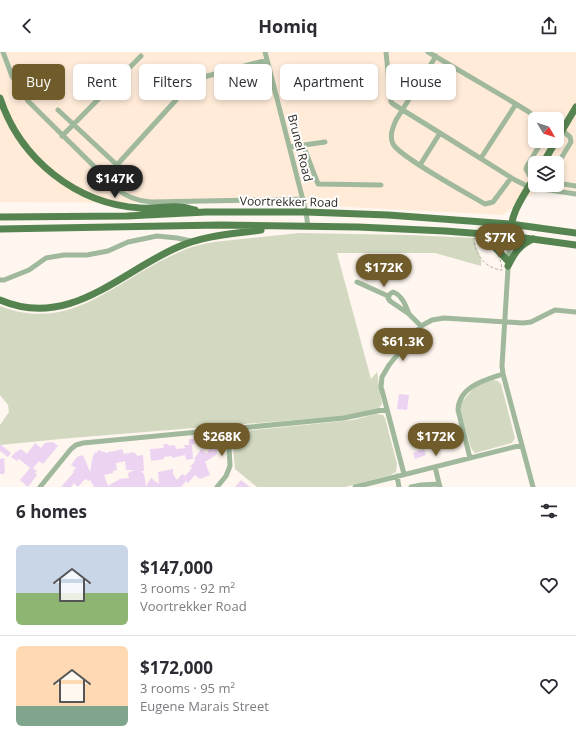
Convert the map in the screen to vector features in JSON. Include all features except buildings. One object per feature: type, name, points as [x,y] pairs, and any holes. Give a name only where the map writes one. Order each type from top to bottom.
[{"type":"main road","points":[[0,98],[4,110],[16,133],[33,156],[56,177],[82,193],[121,205],[140,208],[180,207],[206,212]]},
{"type":"main road","points":[[564,127],[576,107]]},
{"type":"main road","points":[[510,236],[510,224],[515,210],[528,188]]},
{"type":"main road","name":"Voortrekker Road","points":[[0,217],[127,216],[206,212],[306,212],[388,215],[510,224],[576,232]]},
{"type":"main road","name":"Voortrekker Road","points":[[0,229],[212,225],[358,227],[510,236],[576,245]]},
{"type":"main road","points":[[2,301],[22,307],[42,309],[72,304],[103,290],[146,263],[191,242],[212,236],[279,227]]},
{"type":"main road","points":[[476,234],[490,241],[506,266],[518,248],[526,242],[535,239]]},
{"type":"street","points":[[3,52],[12,76],[28,101],[105,178],[120,192],[127,196],[146,202],[303,199]]},
{"type":"street","name":"Brunel Road","points":[[265,52],[303,199],[308,226]]},
{"type":"street","points":[[386,52],[391,102],[511,178],[528,180]]},
{"type":"street","points":[[428,52],[529,112]]},
{"type":"street","points":[[62,136],[141,56]]},
{"type":"street","points":[[436,56],[402,110],[393,128],[392,142],[402,153],[485,204],[493,202],[511,178]]},
{"type":"street","points":[[206,76],[267,60]]},
{"type":"street","points":[[105,178],[176,100]]},
{"type":"street","points":[[481,158],[516,104]]},
{"type":"street","points":[[58,110],[117,165]]},
{"type":"street","points":[[562,156],[571,142],[570,138],[564,132]]},
{"type":"street","points":[[420,165],[440,133]]},
{"type":"street","points":[[290,147],[325,142]]},
{"type":"street","points":[[302,145],[318,184],[381,185]]},
{"type":"street","points":[[528,163],[526,170],[528,174]]},
{"type":"street","points":[[564,184],[576,186]]},
{"type":"street","points":[[564,190],[576,194]]},
{"type":"street","points":[[0,280],[4,280],[29,270],[46,258],[64,255],[87,255],[108,252],[128,242],[157,236],[177,238],[191,242]]},
{"type":"street","points":[[510,236],[506,266],[507,275],[502,358],[503,374],[533,487]]},
{"type":"street","points":[[357,282],[388,296],[388,299],[392,303],[409,314],[421,326]]},
{"type":"street","points":[[388,296],[393,292],[397,294],[402,299],[409,314]]},
{"type":"street","points":[[404,474],[381,388],[382,377],[389,365],[421,326],[432,320],[444,318],[528,323],[555,310],[576,312]]},
{"type":"street","points":[[470,458],[458,410],[458,404],[466,391],[473,384],[503,374]]},
{"type":"street","points":[[40,487],[67,454],[79,444],[344,418],[387,409]]},
{"type":"street","points":[[218,487],[226,476],[230,466],[228,429]]},
{"type":"street","points":[[356,487],[522,445]]},
{"type":"street","points":[[411,487],[420,485],[440,485],[435,466]]},
{"type":"street","points":[[397,476],[399,487]]},
{"type":"path","points":[[474,238],[484,241],[495,249],[506,266],[493,268],[482,260],[476,248],[474,238]]},
{"type":"shaded area","points":[[0,52],[576,52],[576,191],[564,190],[564,156],[528,156],[528,192],[536,192],[502,215],[294,204],[0,202]]},
{"type":"green space","points":[[299,233],[474,238],[481,259],[481,266],[435,253],[337,253],[371,379],[377,372],[382,404],[378,409],[344,416],[0,445],[0,425],[9,412],[8,405],[0,395],[0,306],[26,313],[51,313],[73,308],[95,299],[159,262],[202,244]]},
{"type":"green space","points":[[492,380],[498,381],[501,384],[515,438],[512,443],[475,453],[471,448],[460,410],[461,403],[476,385]]},
{"type":"green space","points":[[376,414],[383,415],[385,418],[397,464],[396,472],[391,475],[345,487],[257,487],[235,469],[232,437],[235,432],[353,420]]}]
